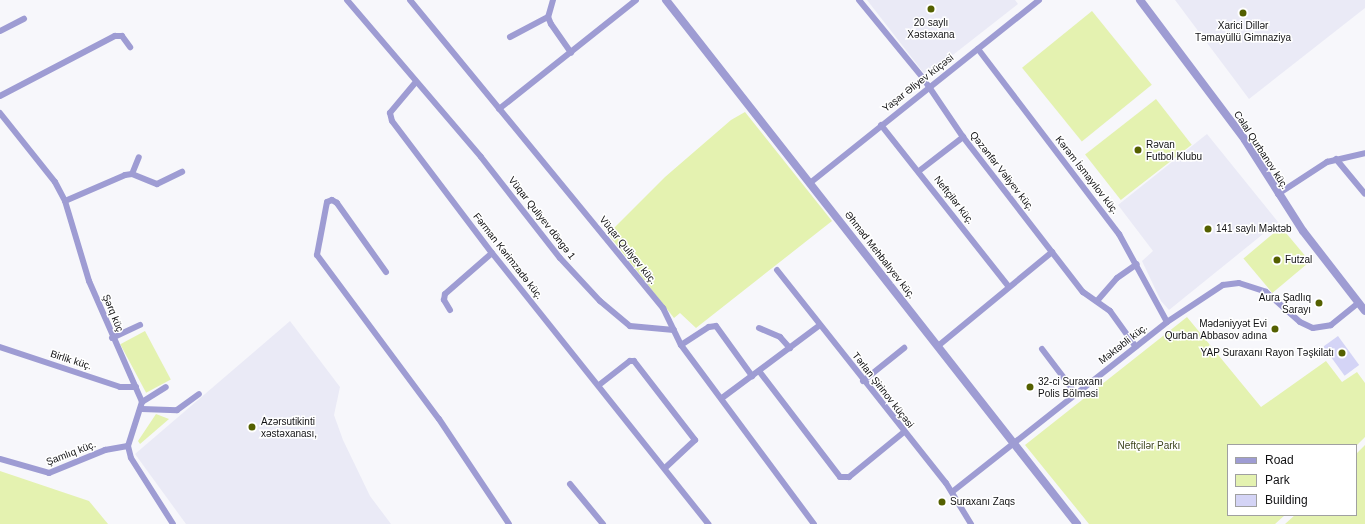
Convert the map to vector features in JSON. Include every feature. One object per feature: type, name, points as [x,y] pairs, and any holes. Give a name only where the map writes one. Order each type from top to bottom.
[{"type":"street","points":[[347,0],[415,83]]},
{"type":"street","name":"Vüqar Quliyev küç.","points":[[410,0],[663,308],[681,346],[722,398],[814,524]]},
{"type":"street","points":[[510,37],[548,17],[553,0]]},
{"type":"street","points":[[499,109],[636,0]]},
{"type":"street","name":"Əhməd Mehbalıyev küç.","points":[[666,0],[1077,524]]},
{"type":"street","name":"Qəzənfər Vəliyev küç.","points":[[859,0],[929,88],[963,137],[1083,292],[1110,311],[1136,347]]},
{"type":"street","name":"Yaşar Əliyev küçəsi","points":[[810,183],[1039,0]]},
{"type":"street","name":"Cəlal Qurbanov küç.","points":[[1140,0],[1246,140],[1278,194],[1365,311]]},
{"type":"street","points":[[548,17],[571,53]]},
{"type":"street","points":[[0,31],[24,19]]},
{"type":"street","points":[[0,96],[115,36],[122,36],[130,47]]},
{"type":"street","name":"Kərəm İsmayılov küç.","points":[[978,48],[1119,234],[1137,264],[1167,322]]},
{"type":"street","name":"Fərman Kərimzadə küç.","points":[[415,83],[390,113],[390,118],[492,253],[599,385],[708,524]]},
{"type":"street","name":"Vüqar Quliyev döngə 1","points":[[415,83],[481,157],[560,258],[600,301],[630,326],[674,330]]},
{"type":"street","name":"Şərq küç","points":[[0,113],[55,182],[65,200],[89,281],[112,338],[142,402],[142,409],[128,446]]},
{"type":"street","name":"Neftçilər küç.","points":[[881,125],[919,171],[1009,287]]},
{"type":"street","points":[[919,171],[963,137]]},
{"type":"street","points":[[1278,194],[1336,159],[1365,153]]},
{"type":"street","points":[[132,174],[139,157]]},
{"type":"street","points":[[1336,159],[1365,194]]},
{"type":"street","points":[[65,200],[132,174],[157,184],[182,172]]},
{"type":"street","points":[[386,272],[337,203],[332,200],[327,202],[316,255],[439,420],[509,524]]},
{"type":"street","points":[[938,346],[1052,252]]},
{"type":"street","points":[[450,310],[444,300],[446,294],[492,253]]},
{"type":"street","points":[[1097,301],[1117,278],[1137,264]]},
{"type":"street","name":"Tərlan Şirinov küçəsi","points":[[776,270],[952,492],[971,524]]},
{"type":"street","name":"Məktəbli küç.","points":[[952,492],[1167,322],[1207,294],[1231,283],[1266,292],[1300,322],[1313,328],[1331,325],[1358,303]]},
{"type":"street","points":[[112,338],[140,325]]},
{"type":"street","points":[[722,398],[820,325]]},
{"type":"street","points":[[681,346],[709,327],[716,326],[752,376]]},
{"type":"street","points":[[759,328],[780,337],[790,348]]},
{"type":"street","name":"Birlik küç.","points":[[0,347],[120,387],[136,387]]},
{"type":"street","points":[[863,381],[904,348]]},
{"type":"street","points":[[1042,349],[1076,394]]},
{"type":"street","points":[[599,385],[630,361],[634,362],[695,440],[665,468]]},
{"type":"street","points":[[759,371],[840,477],[849,477],[904,432]]},
{"type":"street","points":[[142,402],[166,387]]},
{"type":"street","points":[[142,409],[177,410],[199,394]]},
{"type":"street","points":[[128,446],[133,464],[173,524]]},
{"type":"street","name":"Şamlıq küç.","points":[[0,459],[49,473],[105,450],[128,446]]},
{"type":"street","points":[[570,484],[603,524]]},
{"type":"shaded area","points":[[867,0],[1015,0],[1018,4],[926,76]]},
{"type":"shaded area","points":[[1175,0],[1365,0],[1365,8],[1249,99]]},
{"type":"shaded area","points":[[1207,134],[1278,222],[1169,310],[1161,301],[1142,261],[1153,251],[1118,205]]},
{"type":"shaded area","name":"Azərsutikinti xəstəxanası,","points":[[290,321],[340,387],[334,415],[343,440],[370,496],[391,524],[186,524],[135,454]]},
{"type":"green space","points":[[1092,11],[1152,85],[1082,141],[1022,68]]},
{"type":"green space","name":"Rəvan Futbol Klubu","points":[[1156,99],[1192,145],[1121,200],[1085,154]]},
{"type":"green space","points":[[745,112],[832,221],[696,328],[680,313],[674,318],[608,234],[665,177],[731,120]]},
{"type":"green space","name":"Futzal","points":[[1281,227],[1310,261],[1272,293],[1243,258]]},
{"type":"green space","name":"Neftçilər Parkı","points":[[1187,317],[1261,407],[1326,361],[1342,382],[1357,372],[1365,383],[1365,437],[1357,445],[1227,444],[1227,516],[1284,516],[1275,524],[1089,524],[1025,445]]},
{"type":"green space","points":[[145,331],[171,380],[146,393],[120,344]]},
{"type":"green space","points":[[156,414],[169,419],[140,444],[138,441]]},
{"type":"green space","points":[[1365,445],[1365,524],[1285,524],[1294,516],[1357,516],[1357,453]]},
{"type":"green space","points":[[0,471],[89,501],[108,524],[0,524]]},
{"type":"building","points":[[1338,336],[1359,365],[1345,376],[1323,347]]},
{"type":"place","name":"20 saylı Xəstəxana","points":[[931,9]]},
{"type":"place","name":"Xarici Dillər Təmayüllü Gimnaziya","points":[[1243,13]]},
{"type":"place","name":"Rəvan Futbol Klubu","points":[[1138,150]]},
{"type":"place","name":"141 saylı Məktəb","points":[[1208,229]]},
{"type":"place","name":"Futzal","points":[[1277,260]]},
{"type":"place","name":"Aura Şadlıq Sarayı","points":[[1319,303]]},
{"type":"place","name":"Mədəniyyət Evi Qurban Abbasov adına","points":[[1275,329]]},
{"type":"place","name":"YAP Suraxanı Rayon Təşkilatı","points":[[1342,353]]},
{"type":"place","name":"32-ci Suraxanı Polis Bölməsi","points":[[1030,387]]},
{"type":"place","name":"Azərsutikinti xəstəxanası,","points":[[252,427]]},
{"type":"place","name":"Suraxanı Zaqs","points":[[942,502]]}]
